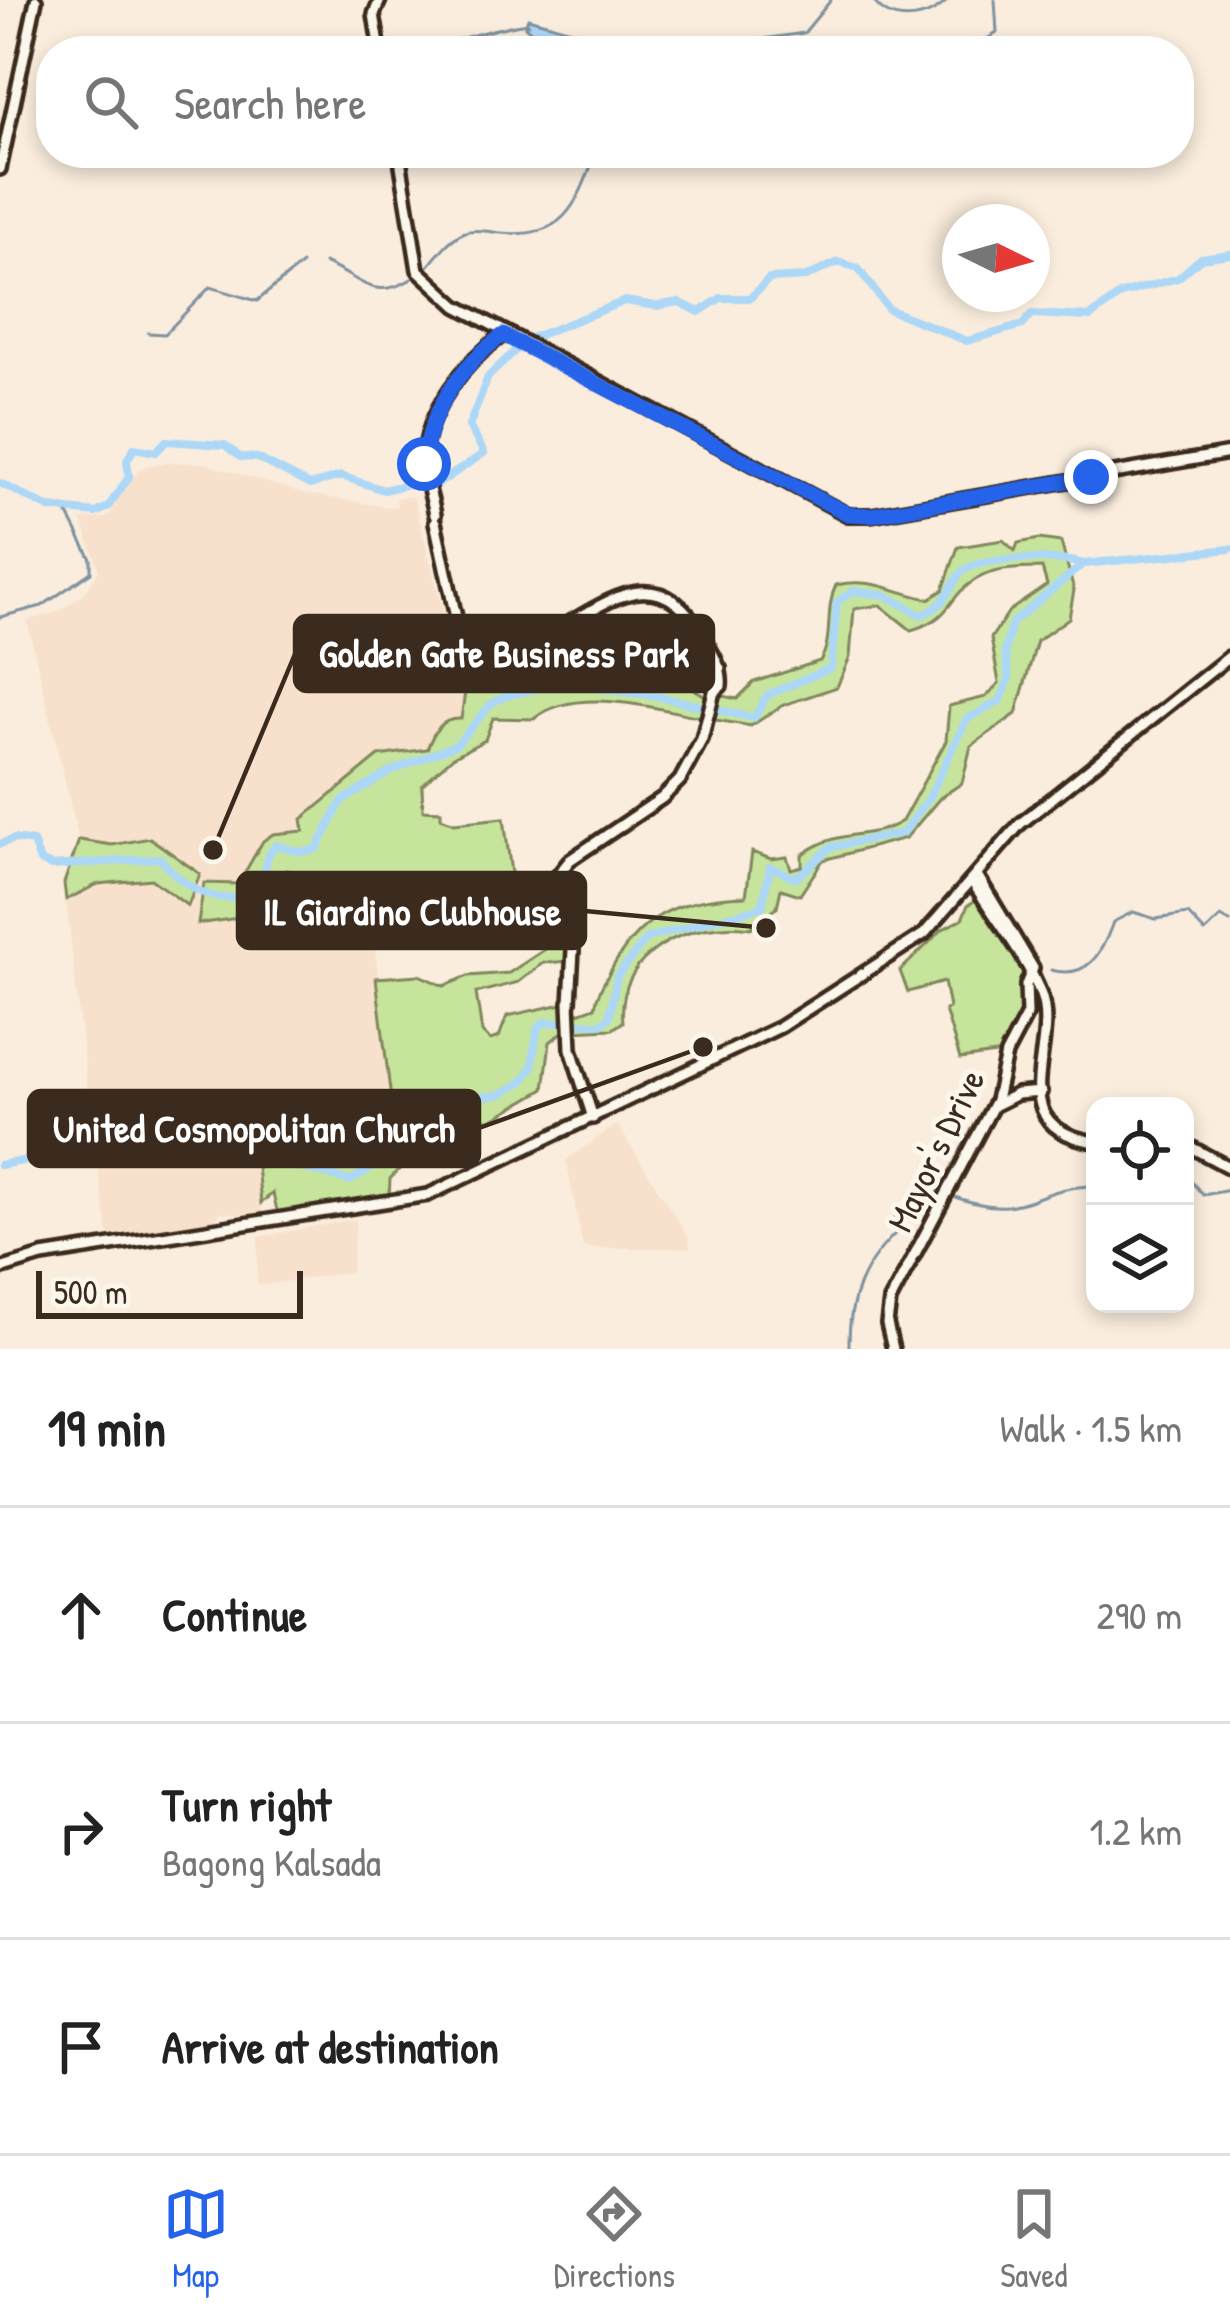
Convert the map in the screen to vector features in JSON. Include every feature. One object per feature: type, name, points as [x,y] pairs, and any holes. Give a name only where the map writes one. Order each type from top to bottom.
[{"type":"street","points":[[0,169],[36,0]]},
{"type":"street","points":[[378,36],[374,14],[380,0]]},
{"type":"street","points":[[402,168],[420,274],[503,335],[856,517],[1230,453]]},
{"type":"street","points":[[503,335],[466,365],[428,434],[424,467],[459,631],[500,650],[521,647],[634,593],[670,599],[698,627],[720,668],[695,756],[670,790],[570,860],[554,880],[555,903],[573,950],[568,1031],[595,1117]]},
{"type":"street","points":[[0,1270],[42,1256],[416,1198],[612,1109],[814,1006],[922,936],[1058,791],[1230,656]]},
{"type":"street","points":[[975,878],[1031,971],[1045,1015],[1039,1092],[1058,1127],[1086,1137]]},
{"type":"street","name":"Mayor's Drive","points":[[893,1349],[886,1324],[890,1301],[991,1109],[1006,1054],[1027,1014],[1031,971]]},
{"type":"street","points":[[991,1109],[1009,1097],[1039,1092]]},
{"type":"street","points":[[1194,1147],[1230,1165]]},
{"type":"shaded area","points":[[203,463],[306,494],[389,507],[397,506],[396,498],[413,496],[465,692],[461,719],[427,749],[411,751],[323,798],[303,819],[304,831],[263,841],[238,884],[205,883],[197,904],[286,870],[325,880],[341,923],[372,920],[394,1123],[367,1156],[340,1157],[284,1138],[222,1136],[256,1158],[263,1217],[221,1212],[210,1226],[109,1239],[97,1162],[156,1147],[195,1144],[214,1149],[177,1109],[92,1133],[66,900],[98,884],[152,879],[188,906],[199,874],[176,854],[126,841],[112,845],[79,840],[27,621],[59,611],[84,594],[99,570],[81,519],[107,518],[144,466]]},
{"type":"shaded area","points":[[617,1124],[689,1238],[690,1248],[583,1248],[566,1160]]},
{"type":"shaded area","points":[[356,1219],[351,1272],[257,1286],[258,1237]]},
{"type":"green space","points":[[1003,540],[1015,551],[1018,543],[1061,542],[1074,590],[1069,618],[1037,641],[1016,714],[971,746],[962,783],[940,798],[906,838],[823,860],[800,895],[781,889],[777,907],[751,928],[704,929],[662,945],[631,977],[623,1022],[613,1029],[572,1031],[573,1015],[595,1007],[627,945],[654,919],[686,904],[746,896],[752,852],[771,859],[787,857],[791,869],[802,866],[802,855],[816,846],[902,821],[946,741],[949,706],[986,697],[999,683],[991,638],[1009,611],[1047,585],[1042,568],[985,575],[960,592],[936,619],[911,630],[880,605],[854,609],[850,657],[837,687],[783,705],[751,726],[710,719],[719,695],[737,699],[754,682],[820,661],[836,585],[873,584],[929,599],[943,590],[958,547]]},
{"type":"green space","points":[[596,663],[697,691],[709,699],[705,718],[592,701],[551,709],[534,719],[493,718],[485,740],[453,757],[422,785],[423,810],[441,811],[441,818],[454,823],[504,818],[512,881],[388,901],[388,918],[341,923],[326,882],[286,870],[278,877],[270,913],[198,924],[204,883],[238,884],[263,841],[273,834],[304,831],[302,819],[379,756],[427,749],[439,727],[461,719],[465,692]]},
{"type":"green space","points":[[150,838],[200,874],[188,906],[151,879],[98,884],[66,900],[64,883],[79,840],[112,845]]},
{"type":"green space","points":[[979,898],[1023,972],[1025,1012],[1002,1053],[960,1059],[945,1010],[949,1008],[944,982],[908,992],[900,971],[943,929],[962,919],[968,905]]},
{"type":"green space","points":[[547,948],[569,948],[571,961],[543,963],[519,982],[476,993],[482,1032],[490,1040],[499,1037],[507,1016],[562,1004],[564,1031],[550,1042],[544,1089],[491,1120],[461,1116],[444,1136],[431,1136],[390,1179],[389,1199],[278,1215],[273,1193],[261,1203],[256,1158],[222,1136],[219,1116],[257,1124],[329,1153],[367,1156],[394,1123],[376,978],[419,975],[444,986],[468,976],[509,973]]},
{"type":"water","points":[[528,18],[593,36],[527,36],[535,35],[525,26]]},
{"type":"waterway","points":[[783,36],[804,33],[831,0]]},
{"type":"waterway","points":[[873,0],[890,14],[910,18],[948,0]]},
{"type":"waterway","points":[[992,36],[997,33],[995,0]]},
{"type":"waterway","points":[[471,36],[528,24]]},
{"type":"waterway","points":[[426,269],[448,243],[465,232],[523,233],[554,224],[574,203],[590,168]]},
{"type":"waterway","points":[[0,483],[49,508],[96,513],[108,507],[129,477],[127,460],[134,448],[156,452],[166,441],[225,445],[240,457],[257,458],[310,485],[341,476],[384,490],[416,482],[428,491],[484,453],[469,426],[488,377],[526,340],[625,301],[656,306],[679,302],[699,312],[721,298],[750,298],[769,279],[806,277],[838,262],[858,268],[888,309],[967,341],[1023,325],[1032,314],[1090,317],[1121,294],[1178,278],[1201,258],[1230,254]]},
{"type":"waterway","points":[[324,263],[380,288],[403,284],[418,275]]},
{"type":"waterway","points":[[148,333],[165,334],[210,287],[257,301],[302,264]]},
{"type":"waterway","points":[[0,617],[42,606],[91,572],[91,559],[64,507]]},
{"type":"waterway","points":[[0,844],[14,839],[33,842],[40,861],[51,866],[160,858],[180,879],[203,893],[244,897],[260,893],[268,855],[276,845],[301,852],[317,849],[342,801],[392,771],[457,744],[492,703],[506,696],[561,683],[661,697],[754,718],[767,695],[831,668],[837,602],[853,591],[885,595],[921,615],[940,603],[960,574],[982,563],[1039,559],[1084,564],[1230,549]]},
{"type":"waterway","points":[[0,1165],[43,1157],[52,1148],[135,1137],[177,1121],[230,1131],[290,1165],[350,1181],[382,1161],[403,1133],[434,1122],[472,1097],[499,1095],[522,1082],[532,1067],[537,1030],[544,1022],[601,1024],[609,1018],[617,976],[647,938],[762,907],[770,867],[796,878],[831,847],[903,833],[929,798],[966,720],[1001,700],[1009,679],[1005,650],[1012,623],[1082,565]]},
{"type":"waterway","points":[[1051,970],[1084,967],[1104,944],[1113,922],[1133,912],[1156,919],[1188,914],[1205,932],[1221,917],[1230,922]]},
{"type":"waterway","points":[[1194,1184],[1203,1195],[1230,1190]]},
{"type":"waterway","points":[[952,1196],[978,1204],[1014,1205],[1086,1187]]},
{"type":"waterway","points":[[922,1207],[939,1191]]},
{"type":"waterway","points":[[894,1228],[896,1213],[907,1203],[919,1207]]},
{"type":"waterway","points":[[849,1349],[851,1314],[860,1283],[876,1255],[900,1229]]},
{"type":"place","name":"Golden Gate Business Park","points":[[213,850]]},
{"type":"place","name":"IL Giardino Clubhouse","points":[[766,928]]},
{"type":"place","name":"United Cosmopolitan Church","points":[[703,1047]]},
{"type":"route","points":[[424,464],[428,434],[458,378],[472,359],[503,335],[856,517],[1091,477]]}]
